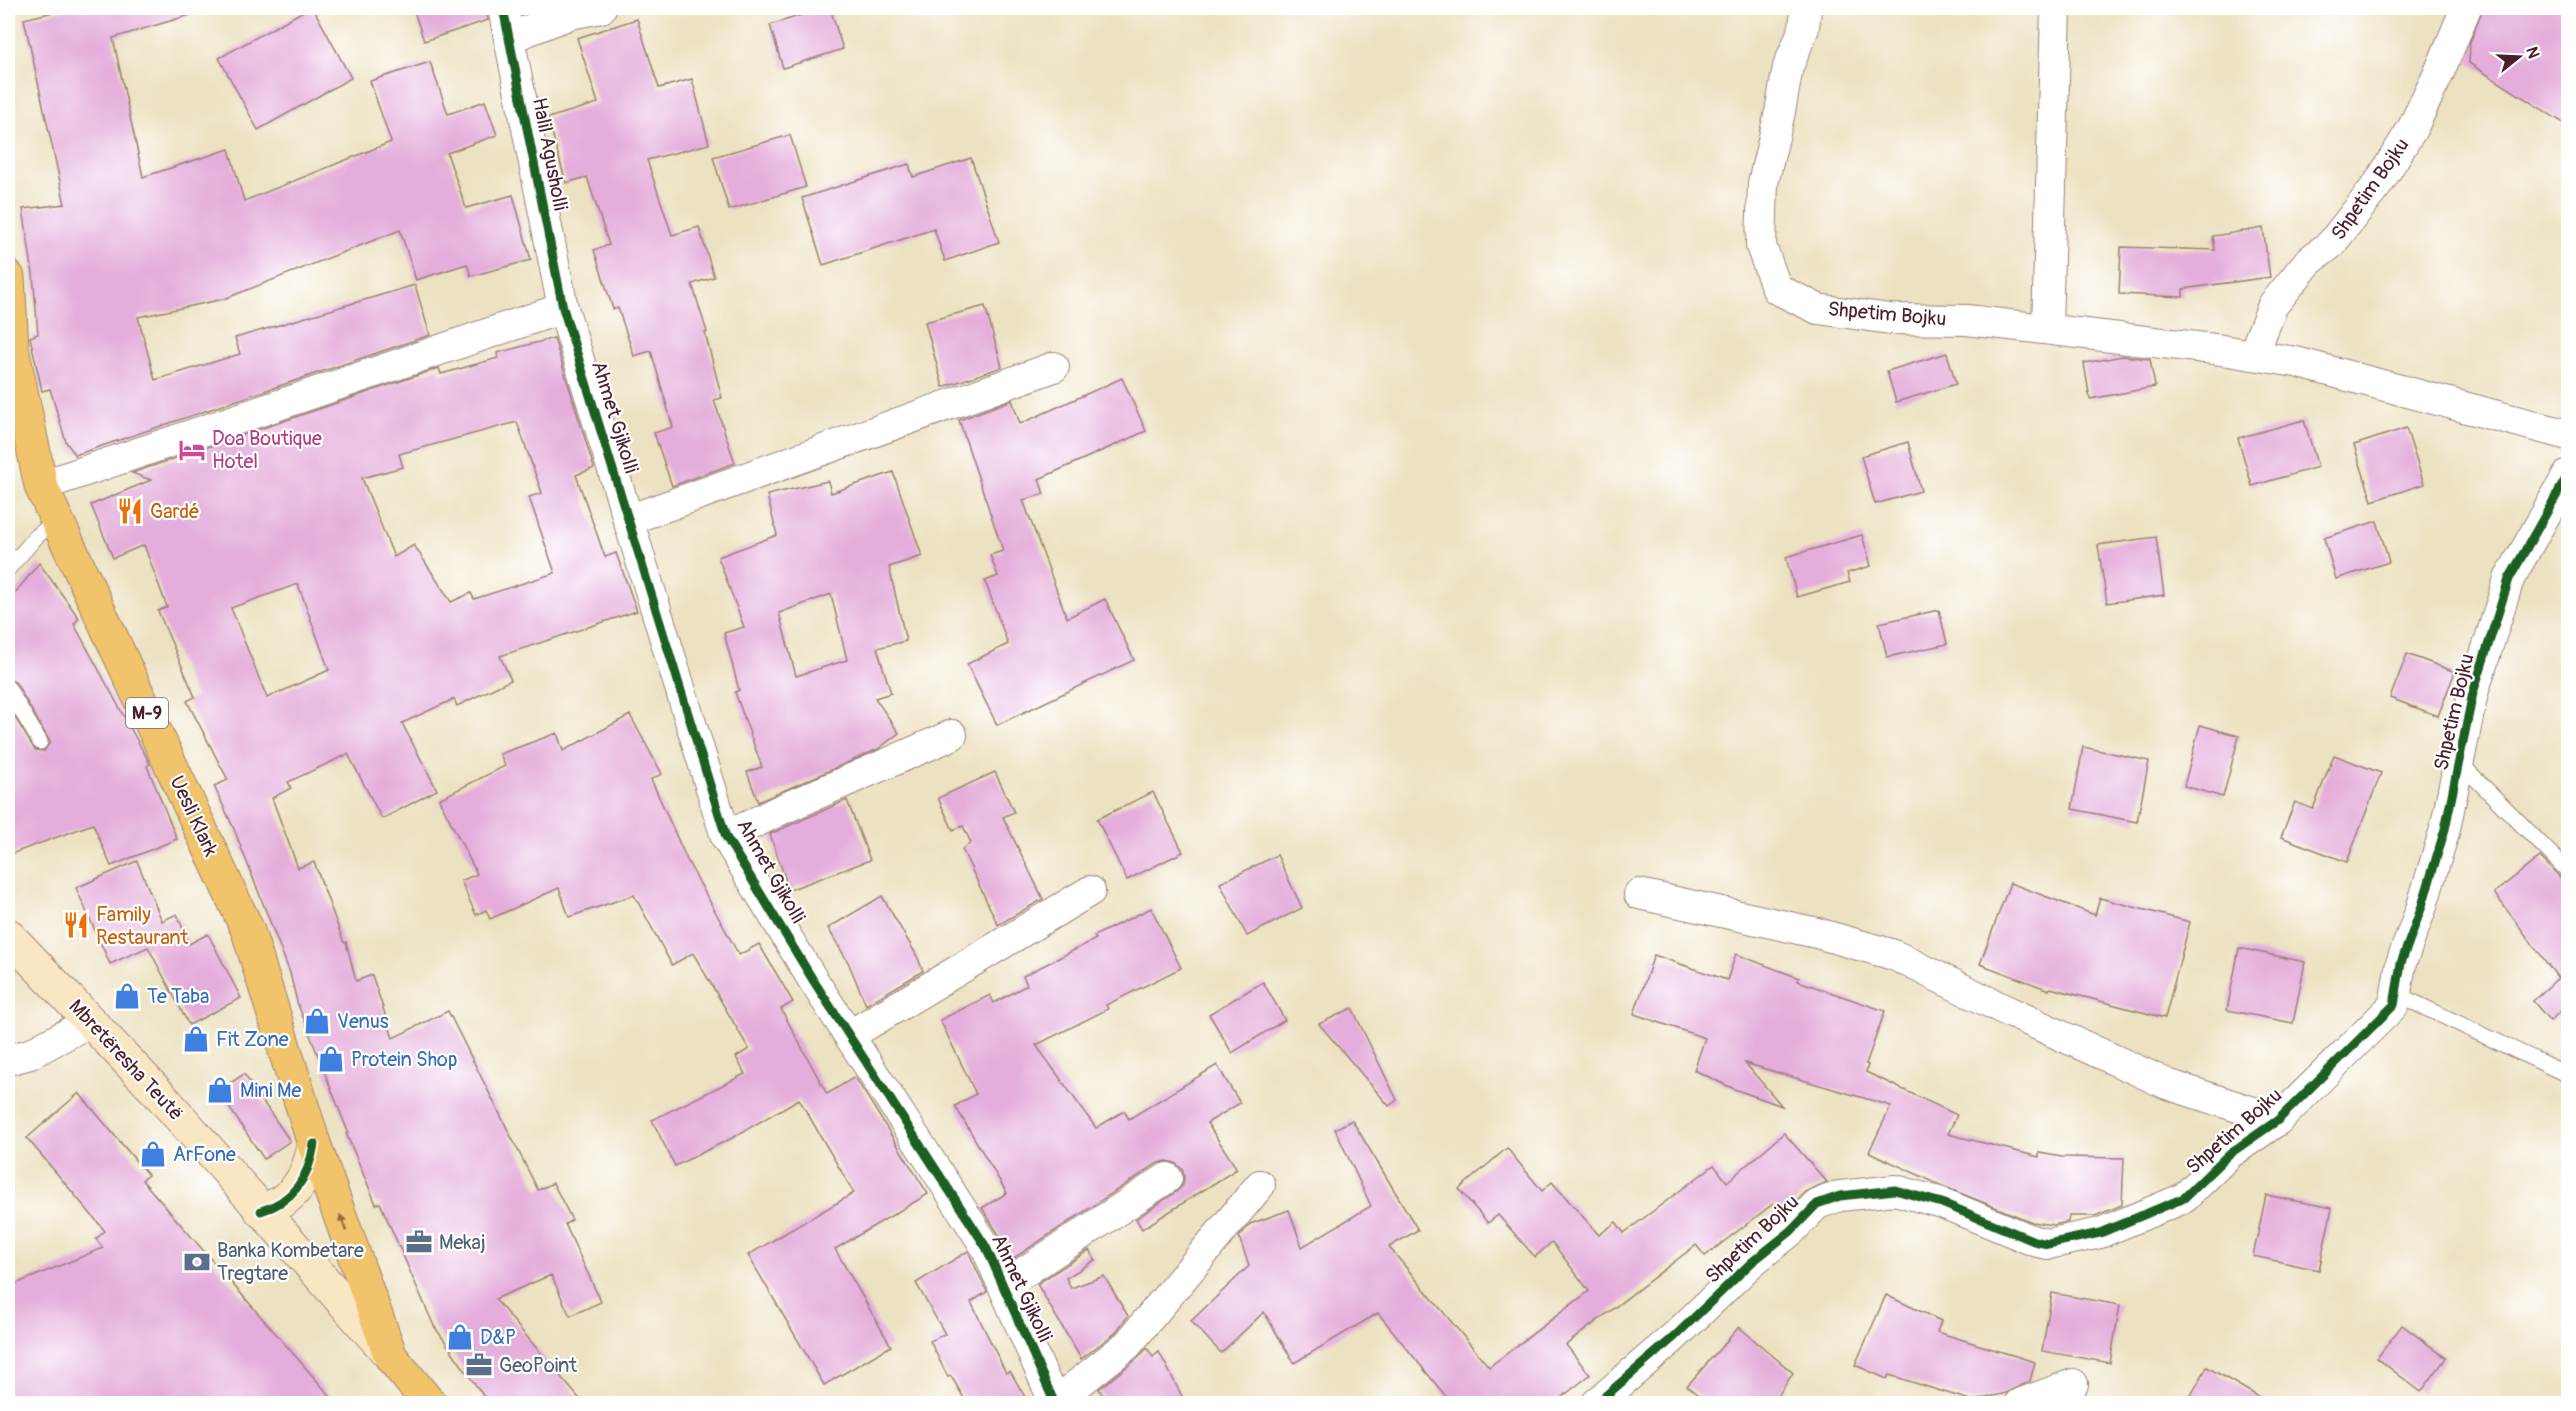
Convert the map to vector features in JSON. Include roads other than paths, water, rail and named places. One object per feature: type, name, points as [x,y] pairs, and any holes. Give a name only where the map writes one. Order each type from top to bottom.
[{"type":"main road","name":"Uesli Klark","points":[[8,276],[10,347],[41,486],[248,931],[314,1144],[391,1357]]},
{"type":"main road","name":"Mbretëresha Teutë","points":[[8,935],[161,1096],[430,1404]]},
{"type":"main road","points":[[261,1211],[284,1202],[298,1186],[310,1168],[314,1144]]},
{"type":"street","name":"Halil Agusholli","points":[[503,8],[563,308]]},
{"type":"street","points":[[509,38],[570,14],[601,8]]},
{"type":"street","name":"Shpetim Bojku","points":[[1806,8],[1804,28],[1788,67],[1763,183],[1761,246],[1777,289],[1818,309],[1890,319],[1967,320],[2296,362],[2568,435]]},
{"type":"street","points":[[2047,329],[2056,8]]},
{"type":"street","name":"Shpetim Bojku","points":[[2253,355],[2272,305],[2308,262],[2331,244],[2351,219],[2378,184],[2412,129],[2466,8]]},
{"type":"street","points":[[41,486],[563,308]]},
{"type":"street","name":"Ahmet Gjikolli","points":[[563,308],[726,837],[986,1247],[1055,1403],[1127,1345],[1260,1185]]},
{"type":"street","points":[[628,520],[1054,368]]},
{"type":"street","name":"Shpetim Bojku","points":[[1596,1404],[1674,1337],[1752,1262],[1791,1231],[1817,1204],[1840,1196],[1895,1191],[1942,1203],[2034,1241],[2048,1244],[2063,1242],[2100,1233],[2184,1198],[2229,1154],[2278,1120],[2394,1005],[2401,963],[2421,909],[2445,829],[2473,693],[2509,579],[2568,474]]},
{"type":"street","points":[[726,837],[778,811],[952,735]]},
{"type":"street","points":[[850,1035],[1090,891]]},
{"type":"street","name":"Shpetim Bojku","points":[[1639,894],[1817,933],[1894,955],[2167,1084],[2278,1120]]},
{"type":"street","points":[[8,1060],[30,1054],[91,1021]]},
{"type":"street","name":"Ahmet Gjikolli","points":[[1003,1286],[1167,1178]]},
{"type":"street","points":[[2019,1404],[2073,1384]]},
{"type":"lane","points":[[8,570],[37,536],[57,519]]},
{"type":"lane","points":[[8,688],[40,742]]},
{"type":"lane","points":[[2460,763],[2568,871]]},
{"type":"lane","points":[[2396,994],[2568,1075]]},
{"type":"place","name":"Doa Boutique Hotel","points":[[192,450]]},
{"type":"place","name":"Gardé","points":[[130,511]]},
{"type":"place","name":"Family Restaurant","points":[[76,925]]},
{"type":"place","name":"Te Taba","points":[[127,996]]},
{"type":"place","name":"Venus","points":[[317,1021]]},
{"type":"place","name":"Fit Zone","points":[[196,1039]]},
{"type":"place","name":"Protein Shop","points":[[331,1059]]},
{"type":"place","name":"Mini Me","points":[[220,1090]]},
{"type":"place","name":"ArFone","points":[[153,1154]]},
{"type":"place","name":"Mekaj","points":[[419,1242]]},
{"type":"place","name":"Banka Kombetare Tregtare","points":[[197,1262]]},
{"type":"place","name":"D&P","points":[[460,1337]]},
{"type":"place","name":"GeoPoint","points":[[479,1365]]}]
